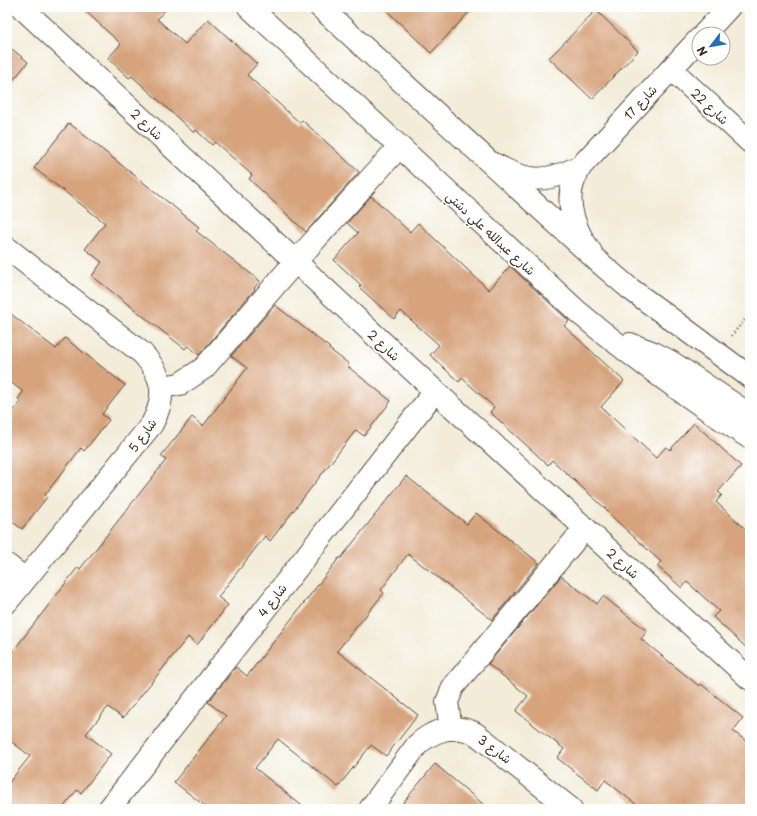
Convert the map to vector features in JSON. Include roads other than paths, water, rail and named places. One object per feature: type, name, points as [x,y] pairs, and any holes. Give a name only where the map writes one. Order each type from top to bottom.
[{"type":"street","name":"شارع 2","points":[[21,7],[295,262],[750,680]]},
{"type":"street","name":"شارع عبدالله علي دشتي","points":[[250,7],[550,287],[611,340],[714,415],[750,438]]},
{"type":"street","points":[[320,7],[601,264],[629,288],[750,377]]},
{"type":"street","points":[[711,26],[729,7]]},
{"type":"street","name":"شارع 17","points":[[601,264],[588,248],[580,234],[571,211],[572,184],[581,166],[691,48]]},
{"type":"street","name":"شارع 22","points":[[671,69],[750,142]]},
{"type":"street","points":[[161,387],[180,384],[204,368],[295,262],[399,147]]},
{"type":"street","name":"شارع 17","points":[[485,159],[514,175],[535,179],[557,177],[581,166]]},
{"type":"street","name":"شارع 5","points":[[7,248],[142,353],[159,377],[161,387],[161,405],[152,424],[7,602]]},
{"type":"street","points":[[611,340],[634,345],[671,362],[750,415]]},
{"type":"street","name":"شارع 4","points":[[109,809],[435,391]]},
{"type":"street","points":[[451,729],[447,702],[453,687],[585,528]]},
{"type":"street","points":[[7,565],[25,579]]},
{"type":"street","name":"شارع 3","points":[[370,809],[417,745],[433,733],[451,729],[472,732],[571,809]]}]
